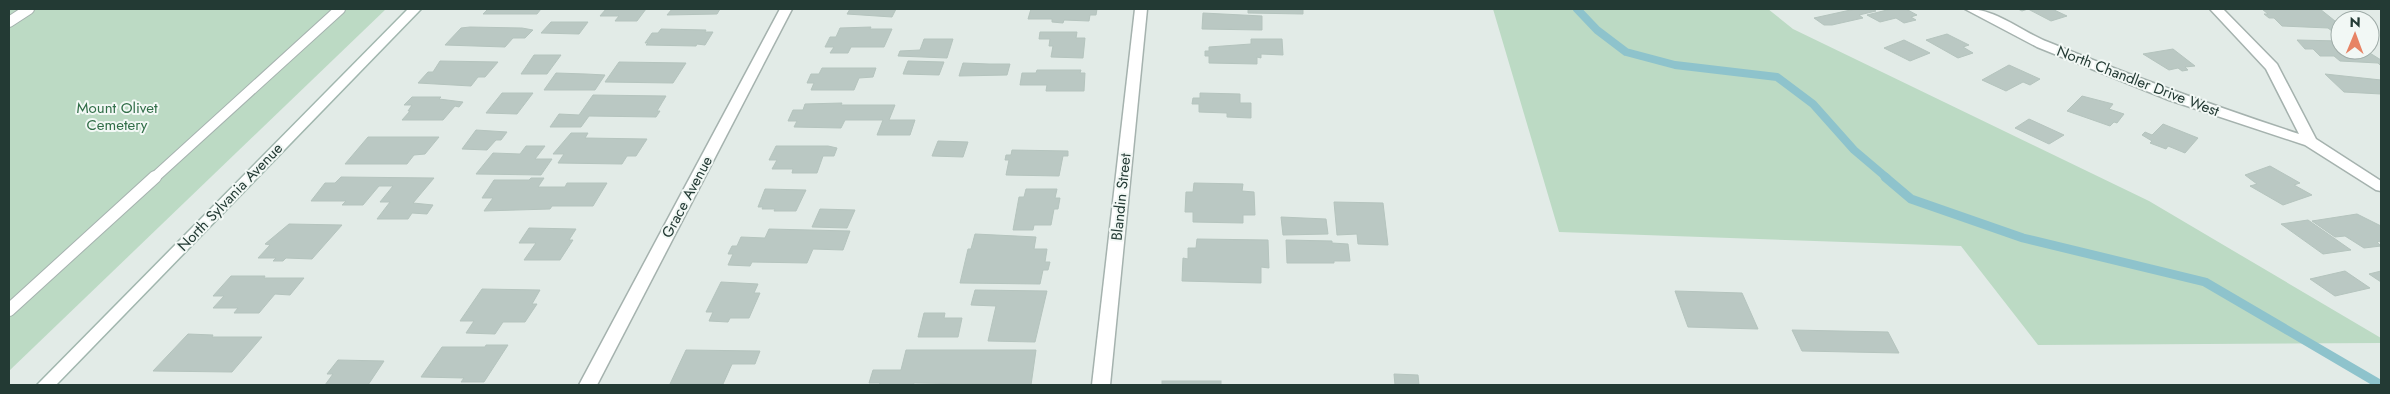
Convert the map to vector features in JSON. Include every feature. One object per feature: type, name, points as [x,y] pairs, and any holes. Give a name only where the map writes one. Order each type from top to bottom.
[{"type":"street","name":"North Sylvania Avenue","points":[[46,385],[414,9]]},
{"type":"street","name":"Grace Avenue","points":[[588,385],[786,9]]},
{"type":"street","name":"Blandin Street","points":[[1102,385],[1141,9]]},
{"type":"street","name":"North Chandler Drive West","points":[[1971,9],[2041,44],[2174,97],[2310,142],[2381,187]]},
{"type":"street","points":[[2216,9],[2272,66],[2310,142]]},
{"type":"lane","points":[[9,22],[29,9]]},
{"type":"lane","points":[[9,310],[340,9]]},
{"type":"green space","name":"Mount Olivet Cemetery","points":[[9,9],[386,9],[9,371]]},
{"type":"green space","points":[[1493,9],[1768,9],[1793,29],[2149,201],[2381,338],[2381,343],[2038,345],[1961,246],[1559,232]]},
{"type":"building","points":[[488,9],[541,9],[537,14],[483,14]]},
{"type":"building","points":[[606,9],[646,9],[637,21],[615,21],[619,16],[600,16]]},
{"type":"building","points":[[672,9],[720,9],[717,14],[667,15]]},
{"type":"building","points":[[850,9],[896,9],[892,17],[847,14]]},
{"type":"building","points":[[1031,9],[1097,9],[1096,15],[1090,15],[1089,21],[1064,20],[1063,23],[1052,22],[1052,19],[1028,19]]},
{"type":"building","points":[[1248,9],[1303,9],[1303,14],[1248,13]]},
{"type":"building","points":[[1855,9],[1872,9],[1876,11],[1859,15],[1863,18],[1832,25],[1824,25],[1814,18]]},
{"type":"building","points":[[1891,9],[1906,9],[1917,15],[1911,17],[1916,20],[1904,23],[1896,18],[1880,22],[1867,15]]},
{"type":"building","points":[[2028,9],[2052,9],[2067,16],[2051,21]]},
{"type":"building","points":[[2262,9],[2320,9],[2330,17],[2330,30],[2282,26],[2274,18],[2269,18],[2264,14],[2268,14]]},
{"type":"building","points":[[1203,13],[1262,16],[1262,30],[1202,29]]},
{"type":"building","points":[[551,22],[588,22],[579,34],[541,33]]},
{"type":"building","points":[[871,27],[870,29],[892,29],[884,47],[851,47],[848,53],[830,53],[834,47],[825,47],[830,37],[836,37],[840,28]]},
{"type":"building","points":[[461,28],[533,30],[525,38],[513,38],[505,47],[445,45]]},
{"type":"building","points":[[661,29],[706,30],[705,32],[713,32],[705,45],[646,45],[648,43],[645,43],[652,33],[658,33]]},
{"type":"building","points":[[1040,32],[1077,32],[1076,38],[1085,38],[1083,58],[1051,57],[1053,46],[1049,46],[1050,39],[1039,39]]},
{"type":"building","points":[[1947,34],[1969,45],[1963,47],[1973,53],[1958,58],[1926,40]]},
{"type":"building","points":[[924,39],[953,39],[947,58],[898,56],[900,51],[920,50]]},
{"type":"building","points":[[1251,39],[1282,39],[1283,55],[1261,54],[1261,58],[1257,57],[1257,64],[1209,63],[1209,56],[1205,56],[1205,51],[1209,51],[1209,47],[1251,44]]},
{"type":"building","points":[[1904,40],[1930,53],[1910,61],[1884,48]]},
{"type":"building","points":[[2297,40],[2330,41],[2330,56],[2320,56],[2313,49],[2305,49]]},
{"type":"building","points":[[2173,49],[2195,66],[2185,67],[2188,70],[2182,71],[2178,68],[2169,70],[2143,54]]},
{"type":"building","points":[[534,55],[561,55],[547,74],[521,74]]},
{"type":"building","points":[[2380,59],[2381,66],[2378,63],[2339,60]]},
{"type":"building","points":[[440,61],[498,62],[485,77],[478,77],[471,86],[418,83],[428,72],[433,72]]},
{"type":"building","points":[[908,61],[944,62],[939,75],[903,74]]},
{"type":"building","points":[[619,62],[686,63],[673,83],[605,82]]},
{"type":"building","points":[[963,63],[1010,64],[1007,75],[959,76]]},
{"type":"building","points":[[2009,65],[2040,79],[2030,85],[2023,82],[2006,91],[1982,80]]},
{"type":"building","points":[[822,68],[876,68],[873,77],[859,78],[854,90],[811,90],[814,83],[807,83],[811,74],[819,74]]},
{"type":"building","points":[[1037,70],[1081,70],[1080,73],[1085,73],[1084,91],[1046,91],[1047,85],[1020,85],[1022,73],[1036,73]]},
{"type":"building","points":[[556,73],[605,75],[595,90],[544,90]]},
{"type":"building","points":[[2325,74],[2381,80],[2381,94],[2344,92]]},
{"type":"building","points":[[502,93],[533,93],[517,114],[486,113]]},
{"type":"building","points":[[1200,93],[1240,94],[1240,103],[1251,103],[1251,118],[1227,117],[1227,113],[1199,112],[1199,104],[1192,104],[1193,98],[1200,98]]},
{"type":"building","points":[[593,95],[666,96],[657,111],[660,111],[656,117],[589,116],[581,127],[550,127],[559,114],[579,115]]},
{"type":"building","points":[[2082,96],[2113,104],[2109,109],[2124,114],[2117,123],[2114,122],[2110,126],[2067,111]]},
{"type":"building","points":[[412,97],[441,97],[439,99],[463,102],[459,107],[455,106],[443,120],[402,120],[410,111],[408,111],[412,105],[404,105]]},
{"type":"building","points":[[842,103],[841,105],[895,105],[889,120],[915,120],[910,135],[877,135],[883,120],[845,120],[841,128],[794,127],[797,121],[788,121],[793,110],[803,110],[805,104]]},
{"type":"building","points":[[2029,119],[2064,135],[2049,144],[2015,128]]},
{"type":"building","points":[[2163,124],[2198,138],[2185,153],[2168,146],[2166,149],[2150,143],[2152,141],[2142,135],[2145,132],[2152,135]]},
{"type":"building","points":[[476,130],[507,132],[501,140],[496,140],[487,150],[462,149]]},
{"type":"building","points":[[571,133],[588,133],[585,138],[647,139],[636,156],[627,156],[622,164],[558,163],[564,154],[553,154]]},
{"type":"building","points":[[368,137],[439,137],[425,154],[414,155],[407,164],[345,164]]},
{"type":"building","points":[[938,141],[968,142],[963,157],[932,156]]},
{"type":"building","points":[[526,146],[545,146],[535,159],[552,159],[541,175],[476,174],[493,153],[520,154]]},
{"type":"building","points":[[776,146],[828,146],[837,148],[834,156],[823,156],[817,173],[792,173],[793,169],[772,169],[777,160],[769,160]]},
{"type":"building","points":[[1012,150],[1068,151],[1068,156],[1063,156],[1059,176],[1006,175],[1009,160],[1005,160],[1006,155],[1011,155]]},
{"type":"building","points":[[2270,166],[2300,183],[2294,185],[2312,195],[2283,205],[2250,186],[2257,184],[2245,175]]},
{"type":"building","points":[[341,177],[434,178],[413,203],[433,205],[427,214],[412,213],[408,219],[377,219],[390,202],[380,202],[393,186],[379,186],[363,205],[342,205],[346,201],[311,201],[325,183],[335,183]]},
{"type":"building","points":[[531,178],[544,178],[538,187],[565,187],[567,183],[607,183],[593,206],[552,206],[550,209],[484,211],[493,198],[482,198],[494,180],[529,180]]},
{"type":"building","points":[[1194,183],[1243,184],[1242,191],[1254,192],[1255,215],[1243,215],[1243,223],[1193,222],[1193,212],[1185,212],[1186,192],[1193,192]]},
{"type":"building","points":[[765,189],[806,190],[796,211],[774,211],[775,209],[762,209],[763,207],[758,207]]},
{"type":"building","points":[[1026,189],[1057,189],[1055,198],[1060,198],[1058,209],[1054,209],[1051,225],[1034,225],[1033,230],[1013,230],[1019,197],[1024,197]]},
{"type":"building","points":[[1334,202],[1383,203],[1388,245],[1358,244],[1357,234],[1337,235]]},
{"type":"building","points":[[820,209],[855,210],[847,228],[812,227]]},
{"type":"building","points":[[2357,214],[2381,226],[2381,241],[2377,242],[2381,246],[2364,248],[2345,236],[2335,237],[2312,221]]},
{"type":"building","points":[[1281,217],[1326,219],[1328,234],[1283,235]]},
{"type":"building","points":[[2308,220],[2351,250],[2323,254],[2281,224]]},
{"type":"building","points":[[289,224],[342,225],[312,259],[286,258],[283,261],[273,261],[276,258],[258,258],[270,245],[265,244]]},
{"type":"building","points":[[529,228],[576,229],[569,240],[573,240],[560,260],[524,260],[536,243],[519,243]]},
{"type":"building","points":[[769,229],[850,231],[843,250],[813,249],[807,263],[752,262],[750,266],[728,265],[733,254],[728,254],[732,246],[737,246],[741,237],[765,238]]},
{"type":"building","points":[[975,234],[1036,237],[1034,249],[1047,249],[1045,262],[1050,262],[1048,270],[1043,270],[1040,284],[960,283],[968,249],[971,249]]},
{"type":"building","points":[[1197,239],[1268,240],[1269,268],[1261,267],[1261,283],[1182,281],[1183,258],[1188,259],[1188,248],[1196,248]]},
{"type":"building","points":[[1286,240],[1332,241],[1332,243],[1348,244],[1350,261],[1287,263]]},
{"type":"building","points":[[2345,271],[2370,288],[2335,296],[2310,279]]},
{"type":"building","points":[[2381,271],[2381,282],[2369,274]]},
{"type":"building","points":[[231,276],[304,278],[290,295],[275,294],[259,313],[234,313],[238,308],[213,308],[224,296],[213,296]]},
{"type":"building","points":[[721,282],[758,284],[754,293],[760,293],[749,318],[730,318],[728,322],[709,321],[713,312],[706,312]]},
{"type":"building","points":[[482,289],[540,290],[532,304],[537,304],[525,322],[503,322],[495,334],[466,333],[474,321],[460,321]]},
{"type":"building","points":[[975,290],[1047,291],[1035,342],[988,341],[996,306],[971,305]]},
{"type":"building","points":[[1675,291],[1742,293],[1758,329],[1688,327]]},
{"type":"building","points":[[924,313],[945,313],[944,318],[962,318],[958,337],[918,337]]},
{"type":"building","points":[[1792,330],[1888,332],[1899,353],[1802,351]]},
{"type":"building","points":[[188,334],[213,335],[212,337],[262,337],[232,372],[153,371]]},
{"type":"building","points":[[486,345],[508,345],[484,382],[461,382],[464,378],[421,377],[442,347],[485,347]]},
{"type":"building","points":[[686,350],[760,351],[755,364],[732,364],[723,384],[670,384]]},
{"type":"building","points":[[906,350],[1036,350],[1031,385],[914,383],[913,385],[879,385],[880,383],[869,383],[873,370],[901,370]]},
{"type":"building","points":[[338,360],[384,361],[368,385],[325,385],[333,374],[327,374]]},
{"type":"building","points":[[1394,374],[1418,375],[1419,385],[1395,385]]},
{"type":"building","points":[[1162,381],[1221,381],[1221,385],[1162,385]]},
{"type":"waterway","points":[[1577,9],[1597,30],[1626,52],[1675,65],[1777,77],[1813,104],[1854,150],[1887,178]]},
{"type":"waterway","points":[[1885,177],[1911,199],[2023,238],[2205,282],[2381,385]]}]
